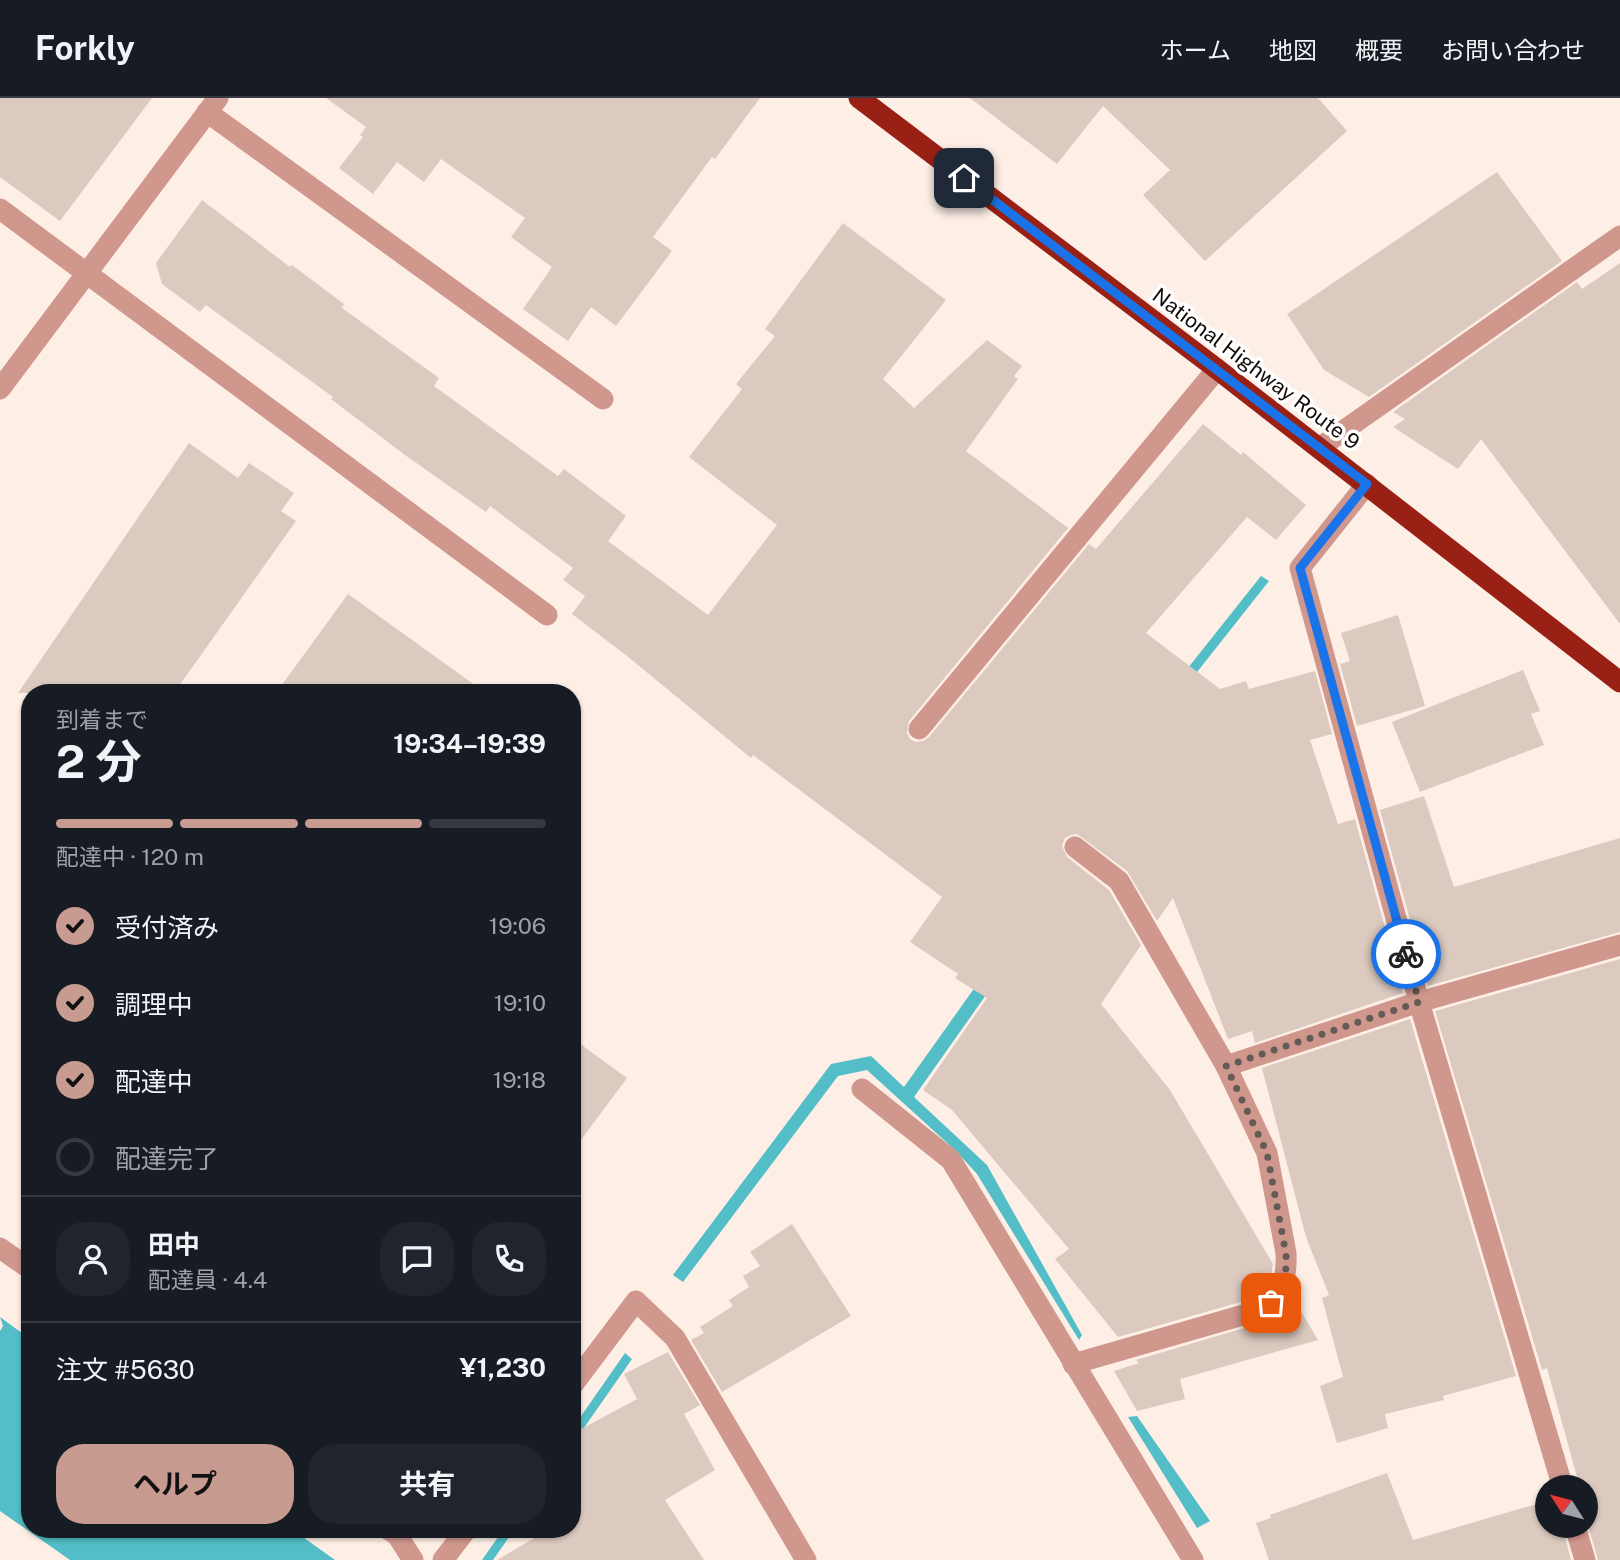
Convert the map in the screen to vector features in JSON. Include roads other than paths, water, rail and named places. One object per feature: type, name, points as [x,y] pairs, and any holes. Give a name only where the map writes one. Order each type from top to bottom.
[{"type":"highway","name":"National Highway Route 9","points":[[859,98],[1367,484],[1620,682]]},
{"type":"street","points":[[0,388],[213,105],[603,399]]},
{"type":"street","points":[[0,209],[547,615]]},
{"type":"street","points":[[1319,448],[1620,236]]},
{"type":"street","points":[[919,729],[1217,369]]},
{"type":"street","points":[[1367,484],[1300,568],[1419,1002],[1559,1475]]},
{"type":"street","points":[[1073,1364],[1264,1309],[1279,1296],[1287,1268],[1267,1153],[1226,1066],[1119,881],[1075,847]]},
{"type":"street","points":[[1226,1066],[1419,1002],[1620,945]]},
{"type":"street","points":[[862,1089],[951,1160],[1193,1560]]},
{"type":"street","points":[[0,1248],[21,1263]]},
{"type":"street","points":[[581,1374],[635,1301],[675,1338],[806,1560]]},
{"type":"street","points":[[399,1538],[413,1560]]},
{"type":"street","points":[[443,1560],[460,1538]]},
{"type":"street","points":[[1579,1538],[1585,1560]]},
{"type":"water","points":[[1261,576],[1269,581],[1107,786],[1095,785]]},
{"type":"water","points":[[1062,865],[1072,873],[914,1097],[987,1165],[1082,1335],[1079,1340],[977,1174],[956,1151],[867,1070],[838,1076],[683,1282],[673,1275],[831,1064],[871,1056],[904,1087]]},
{"type":"water","points":[[0,1317],[21,1332],[21,1526],[0,1511],[0,1331],[3,1326]]},
{"type":"water","points":[[625,1353],[632,1359],[581,1432],[581,1416]]},
{"type":"water","points":[[1137,1416],[1210,1521],[1197,1528],[1128,1417]]},
{"type":"water","points":[[39,1538],[304,1538],[335,1560],[70,1560]]},
{"type":"water","points":[[497,1538],[508,1538],[493,1560],[482,1560]]}]
